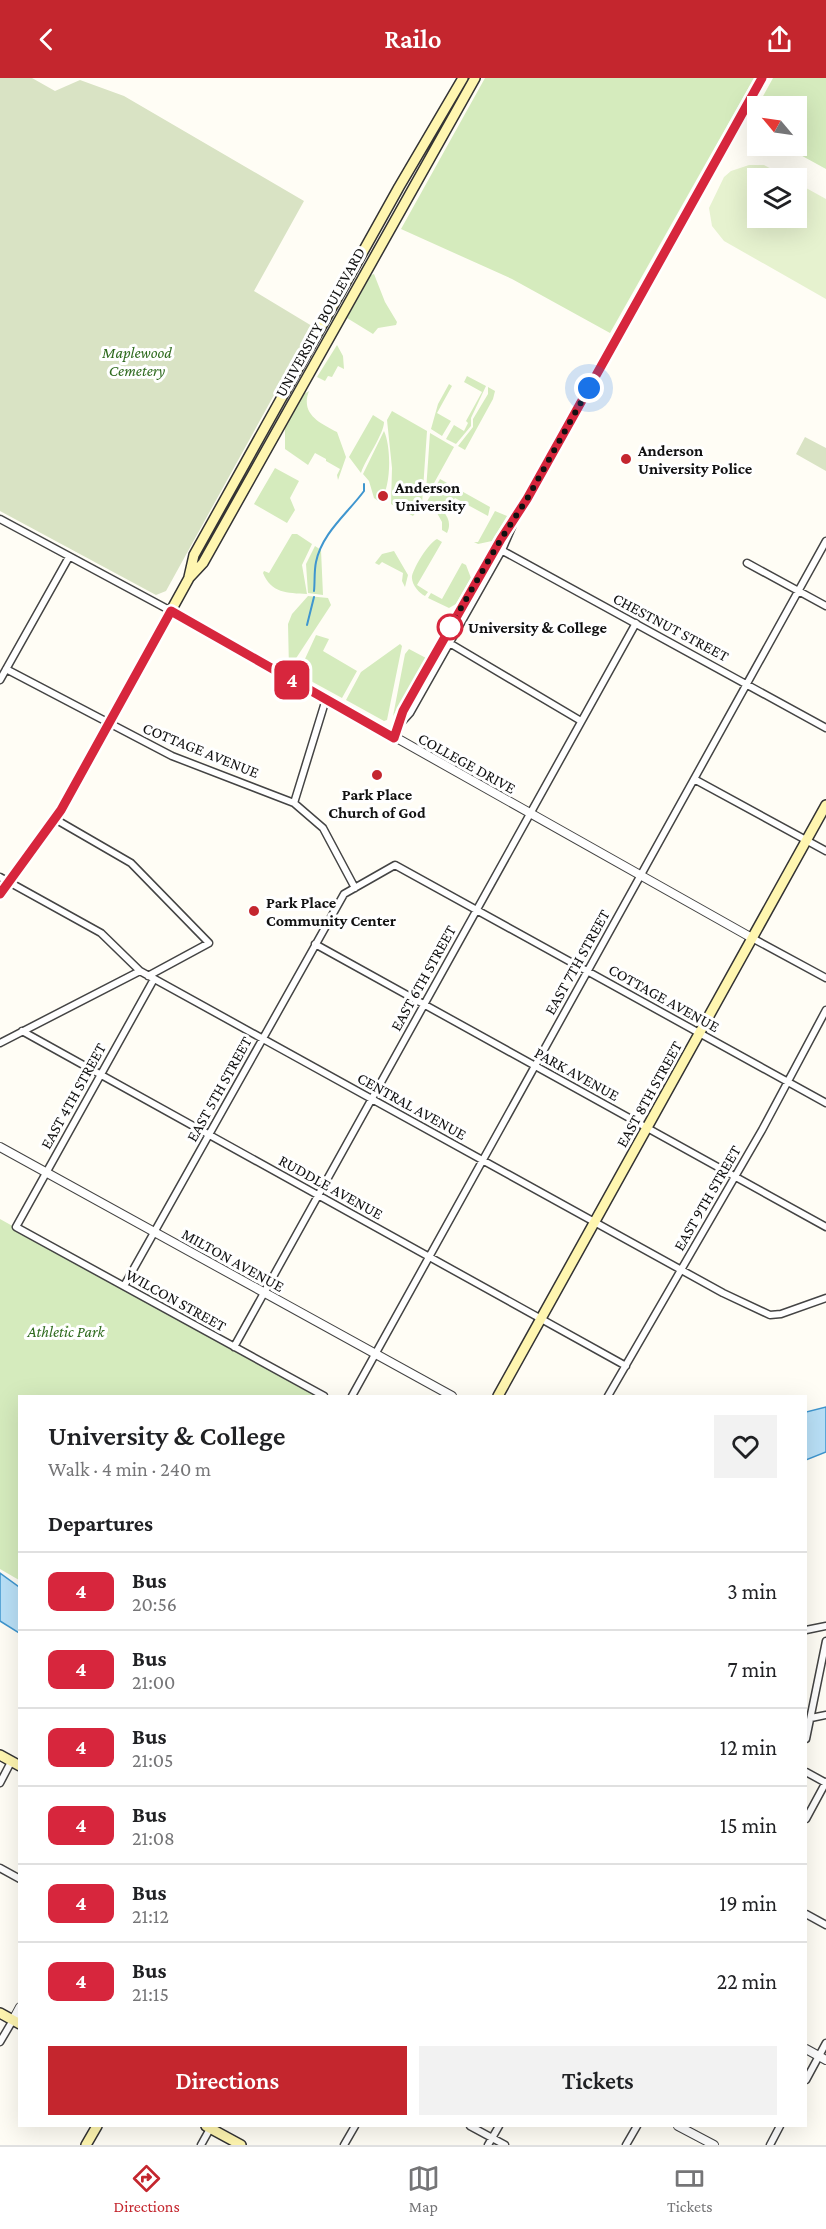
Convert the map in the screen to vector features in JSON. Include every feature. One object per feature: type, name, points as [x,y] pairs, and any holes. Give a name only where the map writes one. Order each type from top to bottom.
[{"type":"main road","name":"UNIVERSITY BOULEVARD","points":[[0,894],[4,879],[55,819],[110,726],[189,578],[203,563],[331,323],[399,187],[464,78]]},
{"type":"main road","name":"UNIVERSITY BOULEVARD","points":[[189,578],[194,555],[475,78]]},
{"type":"main road","name":"EAST 8TH STREET","points":[[499,1395],[826,806]]},
{"type":"main road","points":[[0,1755],[15,1764]]},
{"type":"main road","points":[[0,2013],[16,2022]]},
{"type":"main road","points":[[86,2145],[96,2127]]},
{"type":"main road","points":[[211,2127],[241,2145]]},
{"type":"street","points":[[394,738],[403,711],[443,639],[527,499],[762,78]]},
{"type":"street","points":[[400,724],[410,713],[450,643],[502,550],[517,515]]},
{"type":"street","name":"COLLEGE DRIVE","points":[[0,519],[171,611],[826,978]]},
{"type":"street","points":[[208,532],[217,537]]},
{"type":"street","name":"EAST 7TH STREET","points":[[353,1395],[826,541]]},
{"type":"street","name":"CHESTNUT STREET","points":[[503,551],[826,728]]},
{"type":"street","points":[[0,680],[69,557]]},
{"type":"street","points":[[747,563],[826,606]]},
{"type":"street","name":"EAST 6TH STREET","points":[[234,1347],[636,622]]},
{"type":"street","points":[[443,639],[581,721]]},
{"type":"street","name":"COTTAGE AVENUE","points":[[6,669],[110,726],[172,756],[294,803],[323,828],[355,888]]},
{"type":"street","points":[[294,803],[326,699]]},
{"type":"street","points":[[694,779],[826,851]]},
{"type":"street","points":[[55,819],[131,864],[209,942],[151,978]]},
{"type":"street","name":"COTTAGE AVENUE","points":[[395,865],[826,1103]]},
{"type":"street","name":"EAST 5TH STREET","points":[[124,1286],[344,894],[395,865]]},
{"type":"street","name":"CENTRAL AVENUE","points":[[4,879],[101,933],[140,971],[151,978],[681,1271],[770,1315],[781,1314],[826,1298]]},
{"type":"street","name":"PARK AVENUE","points":[[315,944],[826,1227]]},
{"type":"street","points":[[0,1042],[140,971]]},
{"type":"street","name":"EAST 4TH STREET","points":[[16,1227],[101,1074],[151,978]]},
{"type":"street","name":"EAST 9TH STREET","points":[[609,1395],[735,1176],[826,1010]]},
{"type":"street","name":"RUDDLE AVENUE","points":[[22,1031],[626,1366]]},
{"type":"street","name":"MILTON AVENUE","points":[[0,1148],[450,1395]]},
{"type":"street","name":"WILCON STREET","points":[[16,1227],[322,1395]]},
{"type":"street","points":[[807,1630],[826,1626]]},
{"type":"street","points":[[807,1735],[826,1641]]},
{"type":"street","points":[[811,1718],[826,1715]]},
{"type":"street","points":[[0,1783],[15,1764]]},
{"type":"street","points":[[807,1772],[826,1782],[807,1817]]},
{"type":"street","points":[[0,1868],[18,1878]]},
{"type":"street","points":[[807,1915],[826,1925]]},
{"type":"street","points":[[0,2042],[16,2022]]},
{"type":"street","points":[[807,2079],[823,2058],[826,2043]]},
{"type":"street","points":[[807,2050],[823,2058]]},
{"type":"street","points":[[201,2145],[209,2127]]},
{"type":"street","points":[[344,2145],[354,2127]]},
{"type":"street","points":[[472,2127],[505,2145]]},
{"type":"street","points":[[488,2145],[498,2127]]},
{"type":"street","points":[[626,2145],[636,2127]]},
{"type":"street","points":[[680,2127],[714,2145]]},
{"type":"street","points":[[770,2145],[779,2127]]},
{"type":"green space","name":"Maplewood Cemetery","points":[[0,78],[32,78],[55,91],[80,80],[124,96],[304,201],[254,291],[312,326],[166,591],[156,595],[0,511]]},
{"type":"green space","points":[[485,78],[754,78],[610,333],[512,279],[401,229]]},
{"type":"green space","points":[[773,78],[826,78],[826,169],[802,156],[807,156],[807,96],[763,96]]},
{"type":"green space","points":[[749,165],[764,165],[770,168],[747,168],[747,228],[807,228],[807,189],[826,199],[826,299],[724,241],[712,226],[709,208],[724,177],[731,171]]},
{"type":"green space","points":[[374,274],[385,302],[397,322],[396,325],[378,328],[373,334],[347,318],[371,275]]},
{"type":"green space","points":[[337,345],[343,356],[344,369],[338,366],[332,377],[328,376],[325,381],[317,377]]},
{"type":"green space","points":[[467,376],[486,386],[471,418],[471,426],[456,444],[446,439],[454,425],[464,431],[468,423],[466,421],[482,392],[464,382]]},
{"type":"green space","points":[[449,384],[452,386],[437,413],[451,421],[442,436],[431,429],[438,404]]},
{"type":"green space","points":[[488,387],[495,391],[493,399],[465,450],[458,446],[473,427],[473,419],[488,394]]},
{"type":"green space","points":[[309,391],[307,406],[309,412],[318,421],[337,432],[346,457],[338,480],[337,475],[340,469],[326,459],[315,453],[308,465],[285,449],[285,428],[304,394]]},
{"type":"green space","points":[[392,411],[427,431],[422,504],[413,516],[391,504],[392,468],[387,420]]},
{"type":"green space","points":[[373,415],[384,422],[383,427],[361,473],[349,457]]},
{"type":"green space","points":[[384,431],[388,446],[389,466],[387,486],[380,502],[374,498],[369,481],[363,474]]},
{"type":"green space","points":[[430,433],[454,447],[428,494],[426,491]]},
{"type":"green space","points":[[805,437],[826,448],[826,471],[796,454]]},
{"type":"green space","points":[[275,468],[299,481],[290,498],[295,510],[287,523],[254,504]]},
{"type":"green space","points":[[440,479],[490,507],[488,516],[455,498],[453,501],[450,499],[443,511],[447,516],[449,527],[447,533],[442,530],[438,510],[432,506],[430,510],[425,505]]},
{"type":"green space","points":[[495,511],[507,516],[492,541],[478,544],[474,542],[478,542]]},
{"type":"green space","points":[[292,534],[297,534],[312,544],[302,565],[307,594],[280,591],[270,585],[263,573],[264,571],[269,573]]},
{"type":"green space","points":[[437,539],[442,542],[417,585],[428,592],[425,596],[416,588],[412,576],[422,555]]},
{"type":"green space","points":[[315,546],[321,550],[323,595],[308,593],[306,564]]},
{"type":"green space","points":[[394,551],[408,575],[405,587],[402,581],[403,573],[382,562],[379,565],[375,563],[382,554]]},
{"type":"green space","points":[[462,563],[466,565],[471,578],[456,604],[449,608],[428,598],[431,593],[442,599]]},
{"type":"green space","points":[[308,596],[328,598],[331,605],[289,669],[288,624],[292,614]]},
{"type":"green space","points":[[316,635],[329,639],[323,651],[357,671],[342,698],[298,674]]},
{"type":"green space","points":[[400,644],[402,646],[387,720],[384,721],[346,700],[361,672]]},
{"type":"green space","points":[[409,649],[426,658],[393,716],[405,654]]},
{"type":"green space","name":"Athletic Park","points":[[0,1219],[315,1395],[18,1395],[18,1579],[0,1569]]},
{"type":"water","points":[[826,1407],[826,1452],[807,1460],[807,1412]]},
{"type":"water","points":[[0,1573],[18,1586],[18,1632],[0,1621]]},
{"type":"waterway","points":[[314,591],[315,565],[319,552],[329,533],[364,491],[364,484]]},
{"type":"waterway","points":[[307,625],[314,597]]},
{"type":"bus line","name":"4","points":[[0,894],[61,810],[110,726],[171,611],[394,738],[403,711],[501,539],[527,499],[762,78]]},
{"type":"place","name":"Anderson University Police","points":[[626,459]]},
{"type":"place","name":"Anderson University","points":[[383,496]]},
{"type":"place","name":"University & College","points":[[450,627]]},
{"type":"place","name":"Park Place Church of God","points":[[377,775]]},
{"type":"place","name":"Park Place Community Center","points":[[254,911]]},
{"type":"route","points":[[450,627],[527,499],[589,388]]}]
